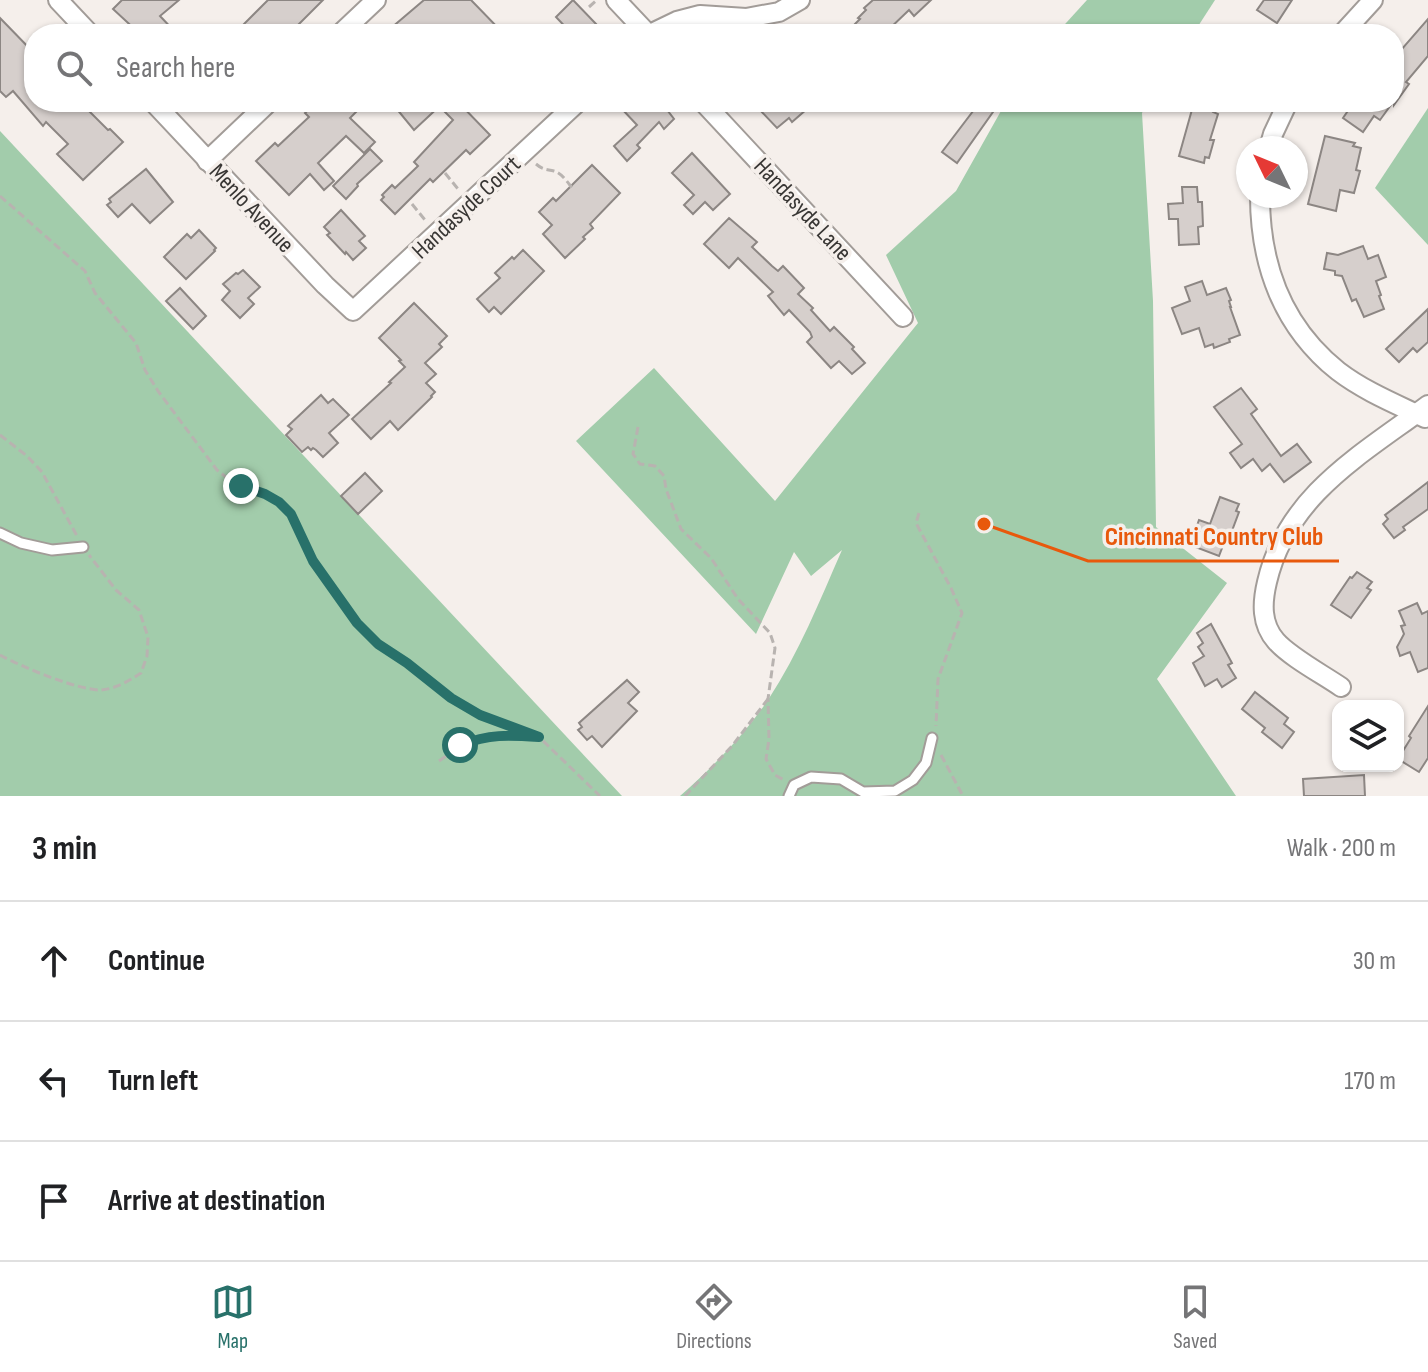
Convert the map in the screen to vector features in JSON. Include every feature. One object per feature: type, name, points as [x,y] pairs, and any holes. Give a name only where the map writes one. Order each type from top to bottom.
[{"type":"street","points":[[58,0],[81,24]]},
{"type":"street","points":[[351,24],[376,0]]},
{"type":"street","points":[[616,0],[639,24]]},
{"type":"street","points":[[671,24],[700,15],[746,18],[779,12],[800,0]]},
{"type":"street","points":[[1351,24],[1373,0]]},
{"type":"street","name":"Menlo Avenue","points":[[162,112],[353,311]]},
{"type":"street","points":[[207,161],[258,112]]},
{"type":"street","name":"Handasyde Court","points":[[353,311],[567,112]]},
{"type":"street","name":"Handasyde Lane","points":[[712,112],[903,317]]},
{"type":"street","points":[[1273,136],[1283,112]]},
{"type":"street","points":[[1260,208],[1268,264],[1279,295],[1297,328],[1316,351],[1363,388],[1424,412]]},
{"type":"street","points":[[1341,687],[1284,649],[1269,632],[1263,610],[1271,565],[1282,537],[1315,492],[1332,476],[1424,412]]},
{"type":"lane","points":[[0,533],[21,543],[52,550],[83,547]]},
{"type":"lane","points":[[789,796],[794,785],[811,777],[841,779],[863,792],[898,794],[926,763],[932,738]]},
{"type":"path","points":[[589,7],[597,0]]},
{"type":"path","points":[[534,161],[546,171],[561,175],[573,189]]},
{"type":"path","points":[[445,173],[470,203]]},
{"type":"path","points":[[0,196],[85,271],[95,293],[136,343],[145,370],[158,391],[217,470],[241,486],[279,502],[291,514],[313,561],[367,634],[451,698],[480,715],[539,737],[600,796]]},
{"type":"path","points":[[638,427],[633,454],[640,464],[655,466],[664,476],[681,529],[711,558],[738,599],[770,633],[775,648],[768,699],[766,759],[775,775],[794,785]]},
{"type":"path","points":[[0,435],[42,472],[83,547],[116,590],[139,610],[148,637],[147,656],[141,673],[126,683],[102,690],[53,677],[0,655]]},
{"type":"path","points":[[919,513],[916,523],[962,613],[938,679],[932,738],[963,796]]},
{"type":"path","points":[[685,796],[732,746],[768,699]]},
{"type":"path","points":[[439,761],[460,745],[482,737],[539,737]]},
{"type":"green space","points":[[1087,0],[1215,0],[1199,24],[1065,24]]},
{"type":"green space","points":[[1428,108],[1428,245],[1375,188]]},
{"type":"green space","points":[[1000,112],[1143,112],[1153,301],[1156,527],[1227,583],[1157,679],[1236,796],[680,796],[727,751],[768,700],[799,645],[842,550],[811,576],[794,552],[756,634],[576,441],[654,368],[775,501],[918,323],[886,255],[956,191]]},
{"type":"green space","points":[[0,131],[622,796],[0,796]]},
{"type":"building","points":[[122,0],[179,0],[160,16],[168,24],[129,24],[113,9]]},
{"type":"building","points":[[268,0],[323,0],[299,24],[244,24]]},
{"type":"building","points":[[424,0],[471,0],[494,24],[396,24]]},
{"type":"building","points":[[573,0],[596,24],[563,24],[556,17]]},
{"type":"building","points":[[873,0],[931,0],[914,16],[909,10],[894,24],[855,24],[866,10],[864,8]]},
{"type":"building","points":[[1264,0],[1292,0],[1277,23],[1257,10]]},
{"type":"building","points":[[0,18],[24,43],[24,104],[13,91],[6,97],[0,91]]},
{"type":"building","points":[[1428,19],[1428,56],[1406,82],[1409,84],[1404,91],[1404,47]]},
{"type":"building","points":[[31,112],[90,112],[123,142],[83,180],[57,154],[68,144],[46,122],[43,126]]},
{"type":"building","points":[[356,112],[350,118],[375,142],[364,153],[346,136],[318,163],[334,181],[324,190],[310,174],[289,195],[256,161],[275,143],[278,146],[309,117],[305,113]]},
{"type":"building","points":[[399,112],[433,112],[414,130]]},
{"type":"building","points":[[445,112],[468,112],[490,135],[470,154],[466,150],[433,182],[430,179],[395,214],[381,200],[382,195],[392,185],[395,188],[418,166],[414,162],[453,120]]},
{"type":"building","points":[[625,112],[669,112],[674,119],[664,129],[659,122],[637,145],[640,148],[627,161],[614,146],[637,125]]},
{"type":"building","points":[[762,112],[804,112],[792,122],[789,118],[777,128]]},
{"type":"building","points":[[972,112],[993,112],[957,163],[942,152]]},
{"type":"building","points":[[1191,112],[1218,114],[1210,140],[1214,140],[1209,158],[1205,157],[1204,163],[1179,156]]},
{"type":"building","points":[[1347,112],[1386,112],[1380,120],[1374,116],[1363,132],[1343,118]]},
{"type":"building","points":[[1325,136],[1355,143],[1353,146],[1361,148],[1356,170],[1360,171],[1354,193],[1340,190],[1336,211],[1308,204]]},
{"type":"building","points":[[370,149],[382,161],[346,199],[333,186]]},
{"type":"building","points":[[692,153],[730,194],[713,210],[705,202],[693,214],[684,205],[694,195],[672,173]]},
{"type":"building","points":[[592,165],[620,193],[590,224],[593,228],[583,237],[585,239],[565,258],[543,234],[552,225],[539,212],[553,198],[556,201]]},
{"type":"building","points":[[146,169],[173,202],[150,223],[132,204],[118,217],[107,205],[111,202],[109,199]]},
{"type":"building","points":[[1182,187],[1197,187],[1198,202],[1202,202],[1203,226],[1198,227],[1199,244],[1179,245],[1178,219],[1169,219],[1168,204],[1183,203]]},
{"type":"building","points":[[341,210],[365,236],[359,241],[366,248],[353,260],[327,235],[330,233],[324,227]]},
{"type":"building","points":[[729,218],[757,242],[752,247],[772,266],[778,271],[783,266],[804,288],[798,294],[813,308],[811,310],[830,331],[834,327],[865,363],[852,374],[839,361],[831,368],[807,342],[812,337],[810,332],[789,310],[784,315],[768,296],[773,292],[738,258],[729,268],[704,244]]},
{"type":"building","points":[[199,230],[216,248],[186,279],[164,257],[187,234],[191,238]]},
{"type":"building","points":[[1363,246],[1368,259],[1378,255],[1386,277],[1376,281],[1384,309],[1364,317],[1356,299],[1352,301],[1342,276],[1324,269],[1327,253],[1338,255]]},
{"type":"building","points":[[523,250],[544,271],[501,314],[494,307],[489,312],[477,299],[500,278],[495,273]]},
{"type":"building","points":[[243,270],[260,287],[248,298],[254,304],[240,318],[222,300],[230,291],[223,284]]},
{"type":"building","points":[[1202,281],[1207,295],[1226,288],[1240,335],[1214,348],[1213,344],[1205,347],[1199,328],[1182,334],[1172,308],[1190,301],[1185,287]]},
{"type":"building","points":[[180,288],[206,316],[193,329],[166,301]]},
{"type":"building","points":[[414,303],[447,336],[439,344],[442,347],[425,363],[436,374],[426,383],[435,392],[398,430],[390,421],[371,439],[352,419],[405,367],[379,338]]},
{"type":"building","points":[[1428,309],[1428,342],[1417,352],[1413,348],[1399,362],[1386,349]]},
{"type":"building","points":[[1241,388],[1257,409],[1251,414],[1281,456],[1297,444],[1311,462],[1284,482],[1270,464],[1262,471],[1253,459],[1241,468],[1230,453],[1242,444],[1214,407]]},
{"type":"building","points":[[321,395],[328,403],[333,399],[349,415],[329,433],[338,443],[323,457],[313,448],[308,447],[302,452],[286,435],[292,429],[288,426]]},
{"type":"building","points":[[365,473],[382,491],[358,514],[341,496]]},
{"type":"building","points":[[1428,482],[1428,509],[1403,527],[1405,530],[1394,538],[1383,524],[1388,519],[1385,515]]},
{"type":"building","points":[[1220,497],[1239,504],[1236,511],[1239,512],[1219,556],[1190,545],[1199,520],[1210,524]]},
{"type":"building","points":[[1357,572],[1372,582],[1367,588],[1371,590],[1351,618],[1331,605],[1350,577]]},
{"type":"building","points":[[1417,603],[1422,614],[1428,611],[1428,668],[1418,672],[1410,652],[1400,656],[1397,647],[1404,634],[1401,626],[1405,625],[1399,611]]},
{"type":"building","points":[[1211,624],[1232,663],[1228,665],[1236,678],[1222,687],[1217,679],[1205,686],[1193,663],[1204,656],[1198,647],[1203,643],[1197,633]]},
{"type":"building","points":[[627,680],[639,692],[628,703],[637,711],[602,747],[592,736],[587,740],[578,730],[582,727],[579,723]]},
{"type":"building","points":[[1255,692],[1288,718],[1284,724],[1294,732],[1282,748],[1262,732],[1265,728],[1242,709]]},
{"type":"building","points":[[1428,706],[1428,758],[1419,772],[1404,763],[1404,749],[1411,738],[1409,736]]},
{"type":"building","points":[[1364,775],[1365,796],[1304,796],[1303,779]]},
{"type":"place","name":"Cincinnati Country Club","points":[[984,524]]},
{"type":"route","points":[[241,486],[265,494],[291,514],[313,561],[357,623],[378,644],[451,698],[480,715],[539,737],[482,737],[460,745]]}]
